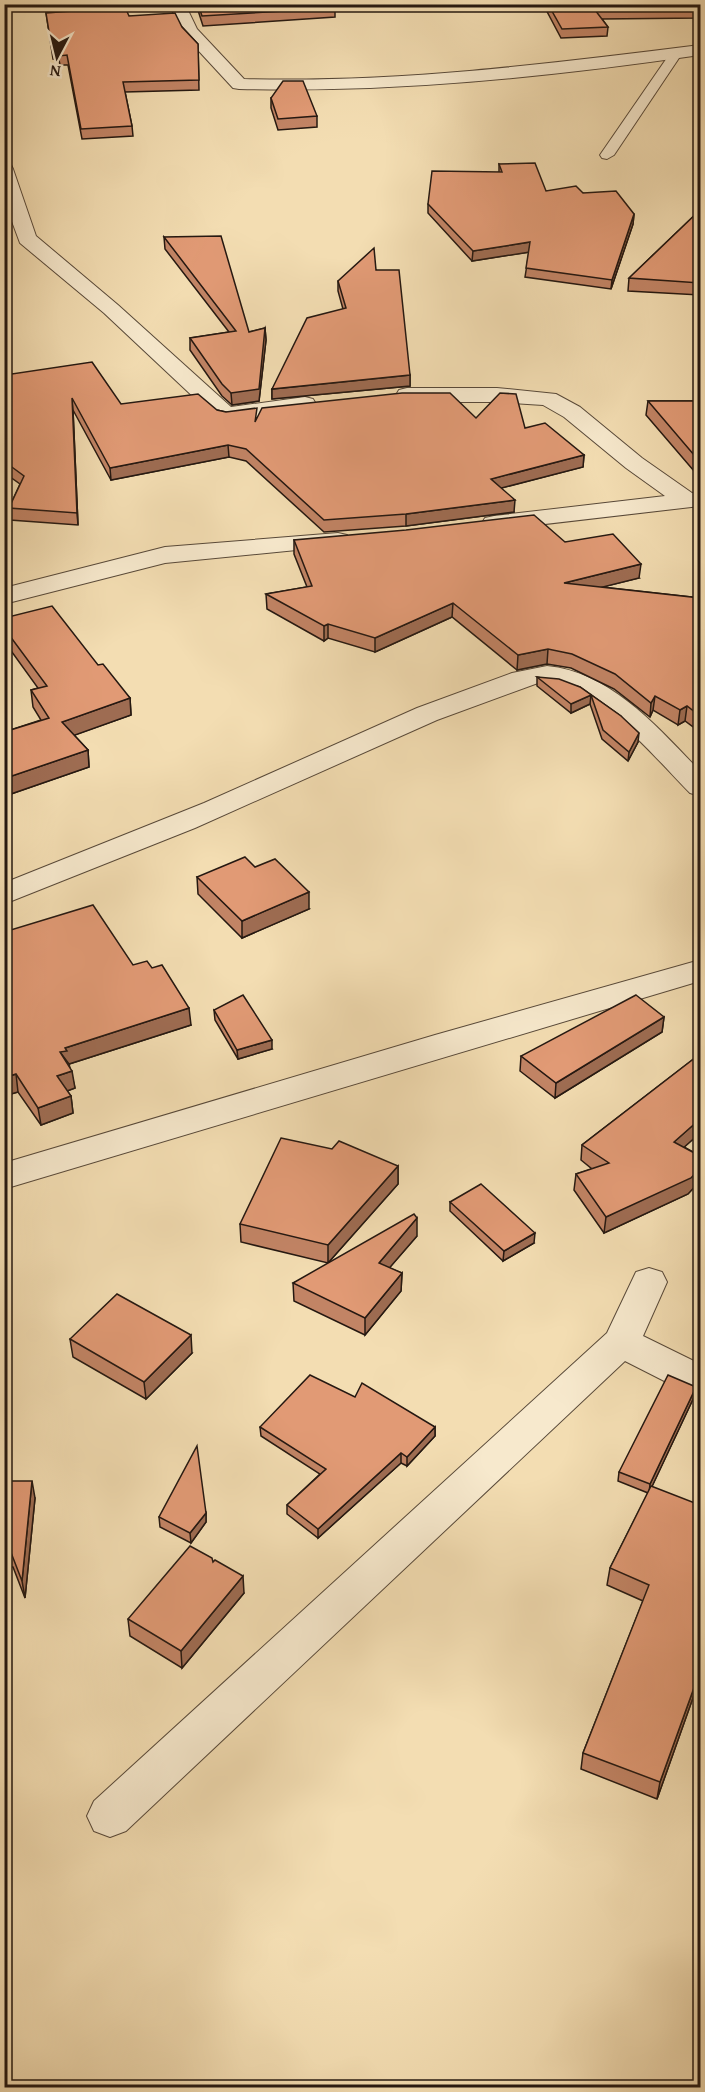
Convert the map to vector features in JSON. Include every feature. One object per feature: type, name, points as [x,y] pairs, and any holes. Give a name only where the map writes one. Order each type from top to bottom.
[{"type":"street","points":[[177,4],[190,31],[239,84],[320,86],[551,69],[700,50]]},
{"type":"street","points":[[4,169],[27,239],[111,309],[226,415],[332,401]]},
{"type":"street","points":[[390,396],[497,395],[548,399],[572,412],[633,463],[693,500]]},
{"type":"street","points":[[468,526],[693,500]]},
{"type":"street","points":[[4,596],[165,555],[360,538]]},
{"type":"street","points":[[4,894],[118,851],[376,735],[464,699],[536,674],[555,675],[587,687],[626,715],[700,787]]},
{"type":"street","points":[[4,1176],[447,1043],[700,970]]},
{"type":"street","points":[[110,1816],[621,1342],[649,1282]]},
{"type":"street","points":[[621,1342],[700,1381]]},
{"type":"lane","points":[[607,155],[675,55]]},
{"type":"building","points":[[198,4],[334,4],[335,8],[202,16]]},
{"type":"building","points":[[548,4],[700,4],[700,9],[595,10],[608,27],[562,29]]},
{"type":"building","points":[[125,7],[129,16],[175,13],[182,27],[198,44],[199,80],[123,82],[132,126],[81,129],[67,55],[59,56],[58,51],[52,50],[46,13]]},
{"type":"building","points":[[283,81],[303,81],[317,116],[278,119],[271,98]]},
{"type":"building","points":[[535,163],[546,191],[576,186],[583,193],[616,191],[634,214],[612,280],[526,268],[530,242],[473,251],[428,204],[432,171],[502,172],[499,164]]},
{"type":"building","points":[[700,210],[700,283],[629,278]]},
{"type":"building","points":[[221,236],[249,332],[265,328],[259,389],[231,393],[222,384],[190,338],[236,331],[164,237]]},
{"type":"building","points":[[374,248],[376,270],[399,270],[410,375],[272,389],[307,318],[346,308],[338,281]]},
{"type":"building","points":[[92,362],[121,404],[198,394],[217,410],[226,412],[257,408],[255,422],[262,408],[402,393],[450,393],[476,418],[500,393],[516,394],[525,428],[545,423],[584,455],[491,479],[515,500],[406,514],[324,520],[246,449],[228,445],[110,468],[72,398],[77,513],[9,508],[24,476],[5,462],[10,422],[4,423],[4,364],[12,374]]},
{"type":"building","points":[[648,401],[700,401],[700,462]]},
{"type":"building","points":[[534,515],[565,542],[613,534],[641,564],[564,583],[700,598],[700,716],[687,706],[680,710],[655,696],[651,703],[615,674],[572,654],[548,649],[518,655],[453,603],[375,638],[328,624],[324,626],[266,594],[312,586],[294,540]]},
{"type":"building","points":[[52,606],[98,665],[103,664],[130,698],[62,722],[88,750],[6,778],[4,776],[4,732],[49,718],[31,690],[47,686],[4,628],[4,618]]},
{"type":"building","points":[[537,677],[559,679],[580,687],[621,716],[639,733],[629,752],[603,730],[591,695],[571,704]]},
{"type":"building","points":[[245,857],[255,867],[275,859],[309,892],[242,921],[197,877]]},
{"type":"building","points":[[93,905],[133,965],[147,961],[152,968],[162,965],[189,1008],[65,1048],[67,1051],[60,1052],[72,1071],[57,1076],[71,1096],[38,1108],[16,1074],[4,1078],[4,932]]},
{"type":"building","points":[[243,995],[272,1040],[237,1050],[214,1010]]},
{"type":"building","points":[[636,995],[664,1017],[556,1083],[521,1056]]},
{"type":"building","points":[[700,1054],[700,1119],[674,1142],[700,1156],[700,1168],[691,1178],[606,1217],[576,1174],[609,1163],[582,1145]]},
{"type":"building","points":[[281,1138],[332,1149],[339,1141],[398,1166],[328,1245],[240,1224]]},
{"type":"building","points":[[481,1184],[535,1233],[504,1251],[450,1202]]},
{"type":"building","points":[[414,1214],[417,1218],[379,1263],[402,1273],[365,1318],[293,1283]]},
{"type":"building","points":[[117,1294],[191,1335],[144,1382],[70,1339]]},
{"type":"building","points":[[310,1375],[355,1397],[362,1383],[435,1427],[407,1457],[401,1453],[318,1529],[287,1505],[326,1469],[260,1427]]},
{"type":"building","points":[[668,1375],[696,1387],[650,1484],[619,1472]]},
{"type":"building","points":[[197,1446],[206,1513],[190,1533],[159,1517]]},
{"type":"building","points":[[4,1481],[32,1481],[22,1581],[10,1550],[5,1550],[4,1557]]},
{"type":"building","points":[[651,1486],[700,1505],[700,1671],[660,1782],[583,1753],[649,1585],[610,1568]]},
{"type":"building","points":[[190,1546],[212,1558],[213,1562],[215,1560],[243,1576],[181,1651],[128,1619]]}]
